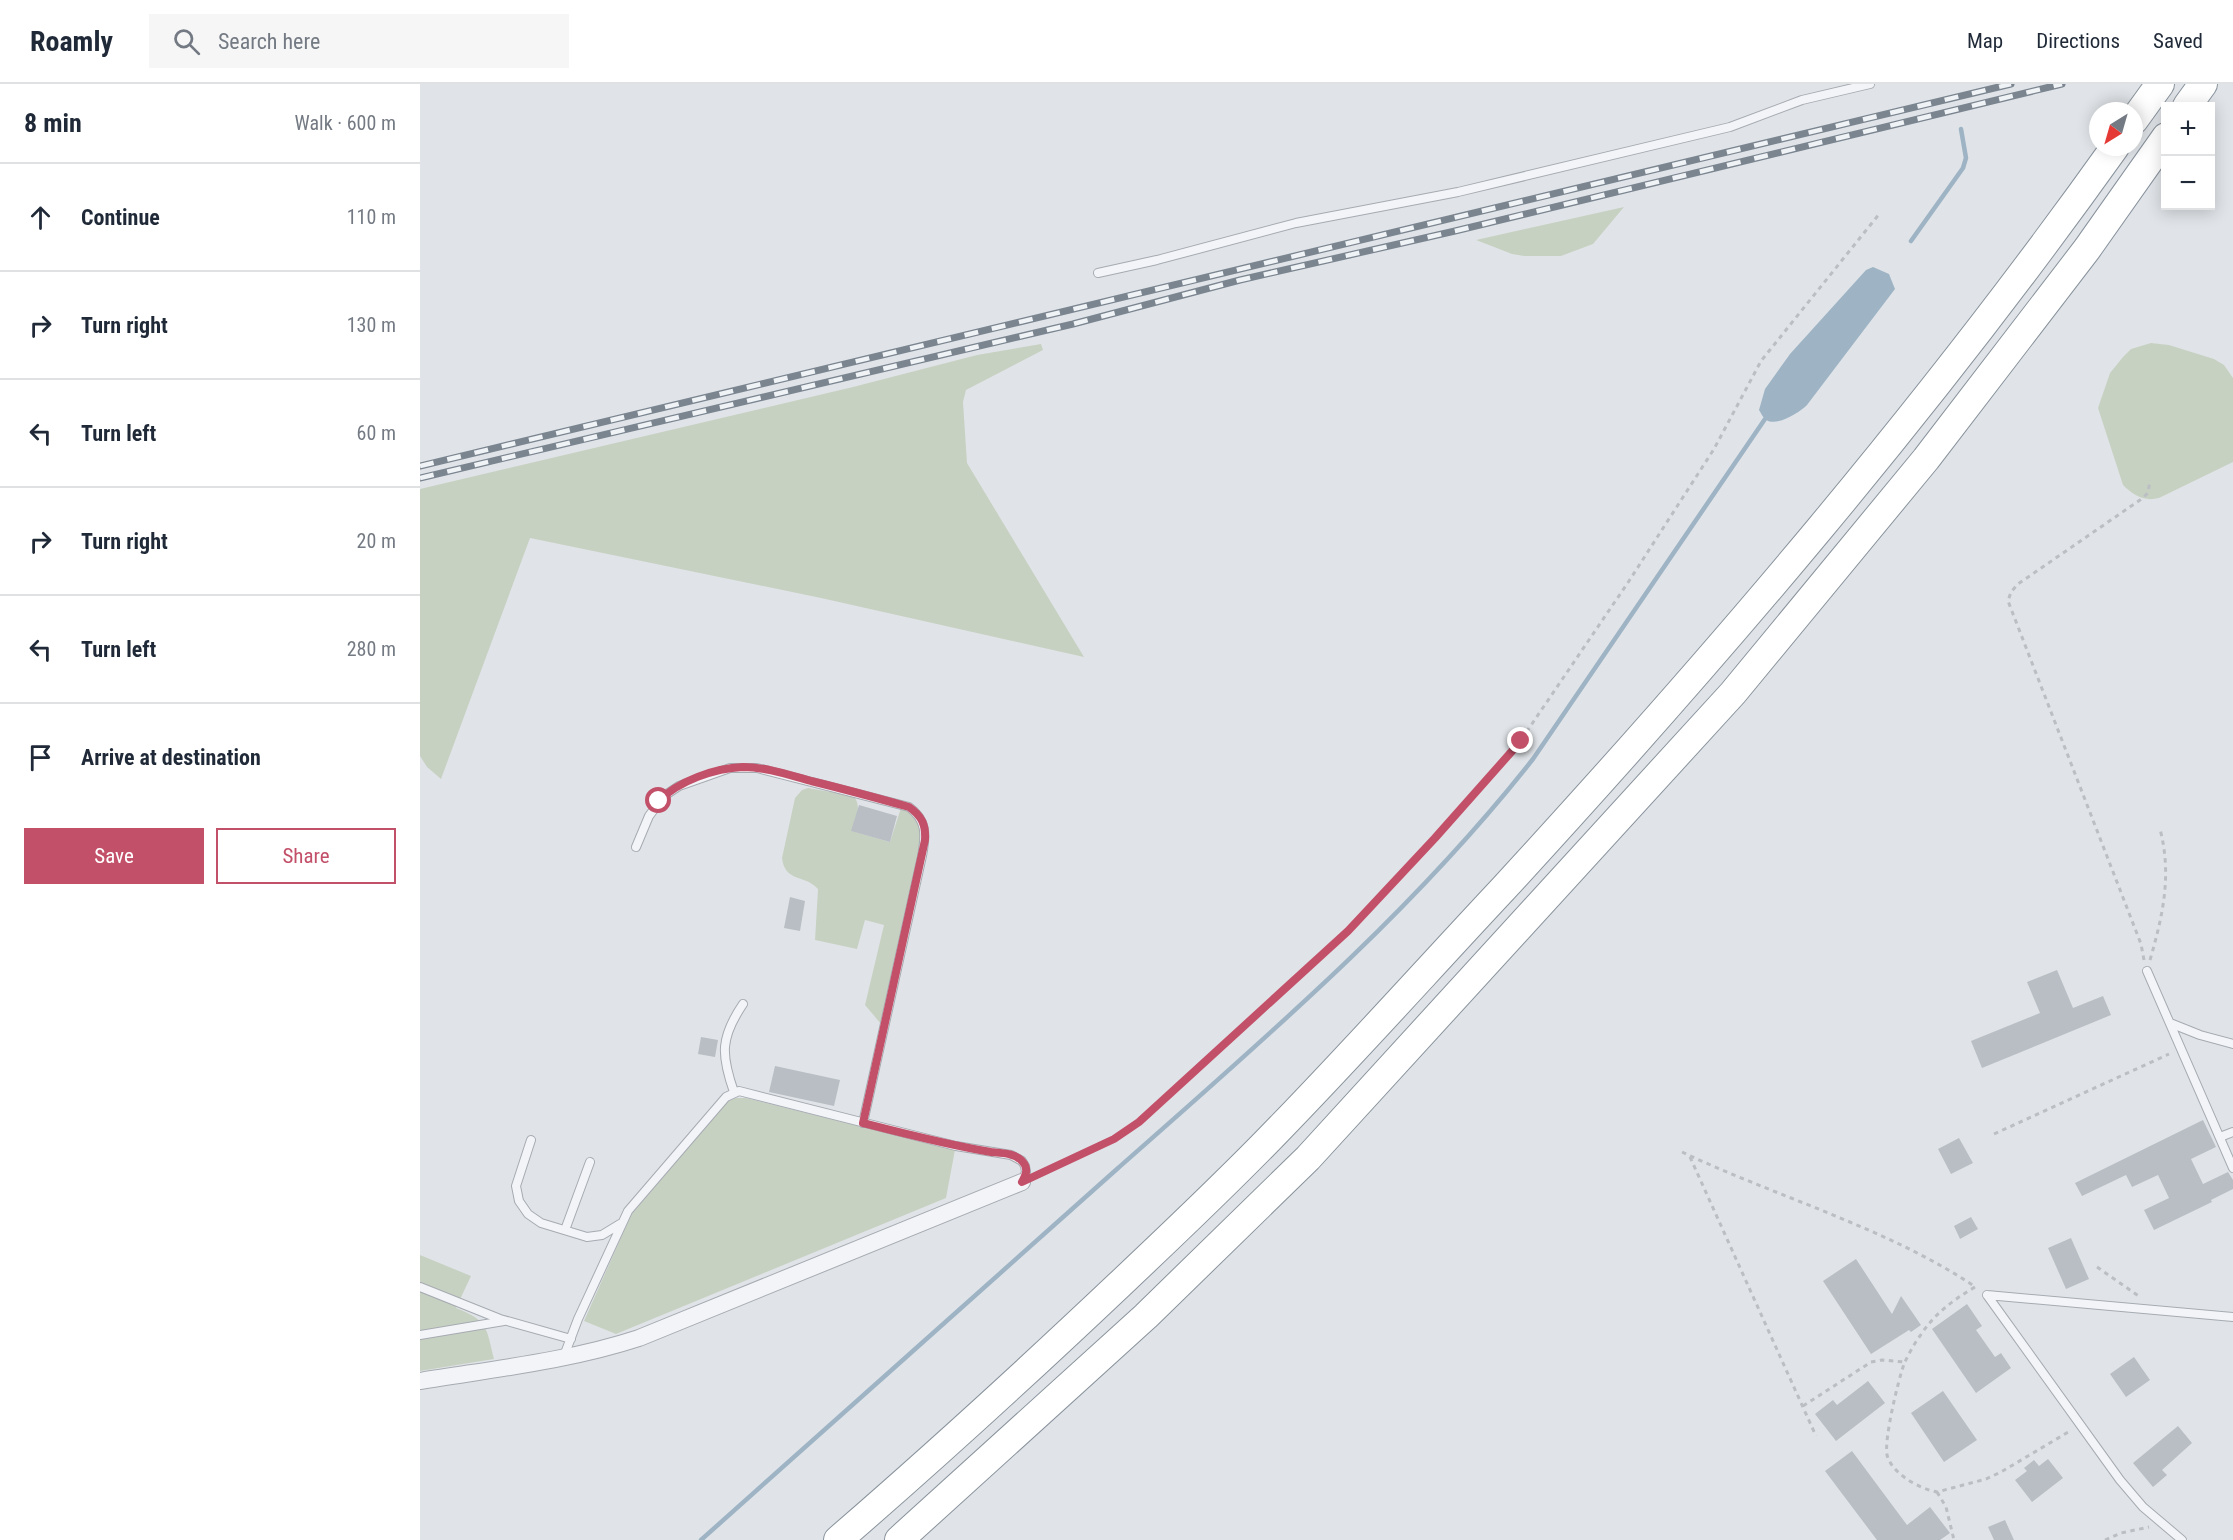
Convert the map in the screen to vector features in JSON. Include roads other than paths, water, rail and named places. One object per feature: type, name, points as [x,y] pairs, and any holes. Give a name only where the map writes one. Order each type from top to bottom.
[{"type":"highway","points":[[2143,108],[2160,84]]},
{"type":"highway","points":[[2190,102],[2203,84]]},
{"type":"highway","points":[[899,1540],[1146,1316],[1308,1158],[1733,693],[1926,459],[2087,249],[2161,144]]},
{"type":"highway","points":[[838,1540],[1013,1384],[1153,1253],[1275,1134],[1600,783],[1799,554],[1894,439],[2060,224],[2109,156]]},
{"type":"street","points":[[420,1381],[564,1356],[639,1338],[1022,1182]]},
{"type":"lane","points":[[1098,273],[1157,260],[1296,223],[1458,192],[1730,127],[1802,100],[1870,84]]},
{"type":"lane","points":[[636,847],[650,816],[664,796],[679,786],[730,768],[757,768],[795,777],[909,807],[921,817],[926,829],[922,856],[863,1123]]},
{"type":"lane","points":[[2147,971],[2233,1167]]},
{"type":"lane","points":[[734,1092],[726,1071],[724,1055],[730,1026],[743,1004]]},
{"type":"lane","points":[[2170,1023],[2200,1035],[2233,1044]]},
{"type":"lane","points":[[564,1356],[628,1211],[726,1097],[734,1092],[739,1091],[956,1146],[1011,1155],[1022,1161],[1025,1166],[1026,1172],[1022,1182]]},
{"type":"lane","points":[[2220,1137],[2233,1132]]},
{"type":"lane","points":[[531,1140],[517,1179],[516,1191],[525,1210],[536,1220],[593,1237],[602,1235],[621,1223]]},
{"type":"lane","points":[[565,1230],[590,1162]]},
{"type":"lane","points":[[420,1287],[504,1320],[571,1339]]},
{"type":"lane","points":[[2182,1540],[2143,1507],[2120,1480],[1987,1295],[2233,1317]]},
{"type":"lane","points":[[420,1335],[504,1320]]},
{"type":"water","points":[[1873,267],[1889,274],[1895,289],[1807,405],[1781,421],[1765,419],[1759,410],[1765,389],[1790,354],[1866,270]]},
{"type":"waterway","points":[[1911,241],[1963,168],[1966,158],[1961,129]]},
{"type":"waterway","points":[[701,1540],[1281,1023],[1387,922],[1437,870],[1533,759],[1765,419]]},
{"type":"railway","points":[[420,466],[2011,84]]},
{"type":"railway","points":[[420,478],[1073,324],[1240,280],[1455,231],[2062,84]]}]
